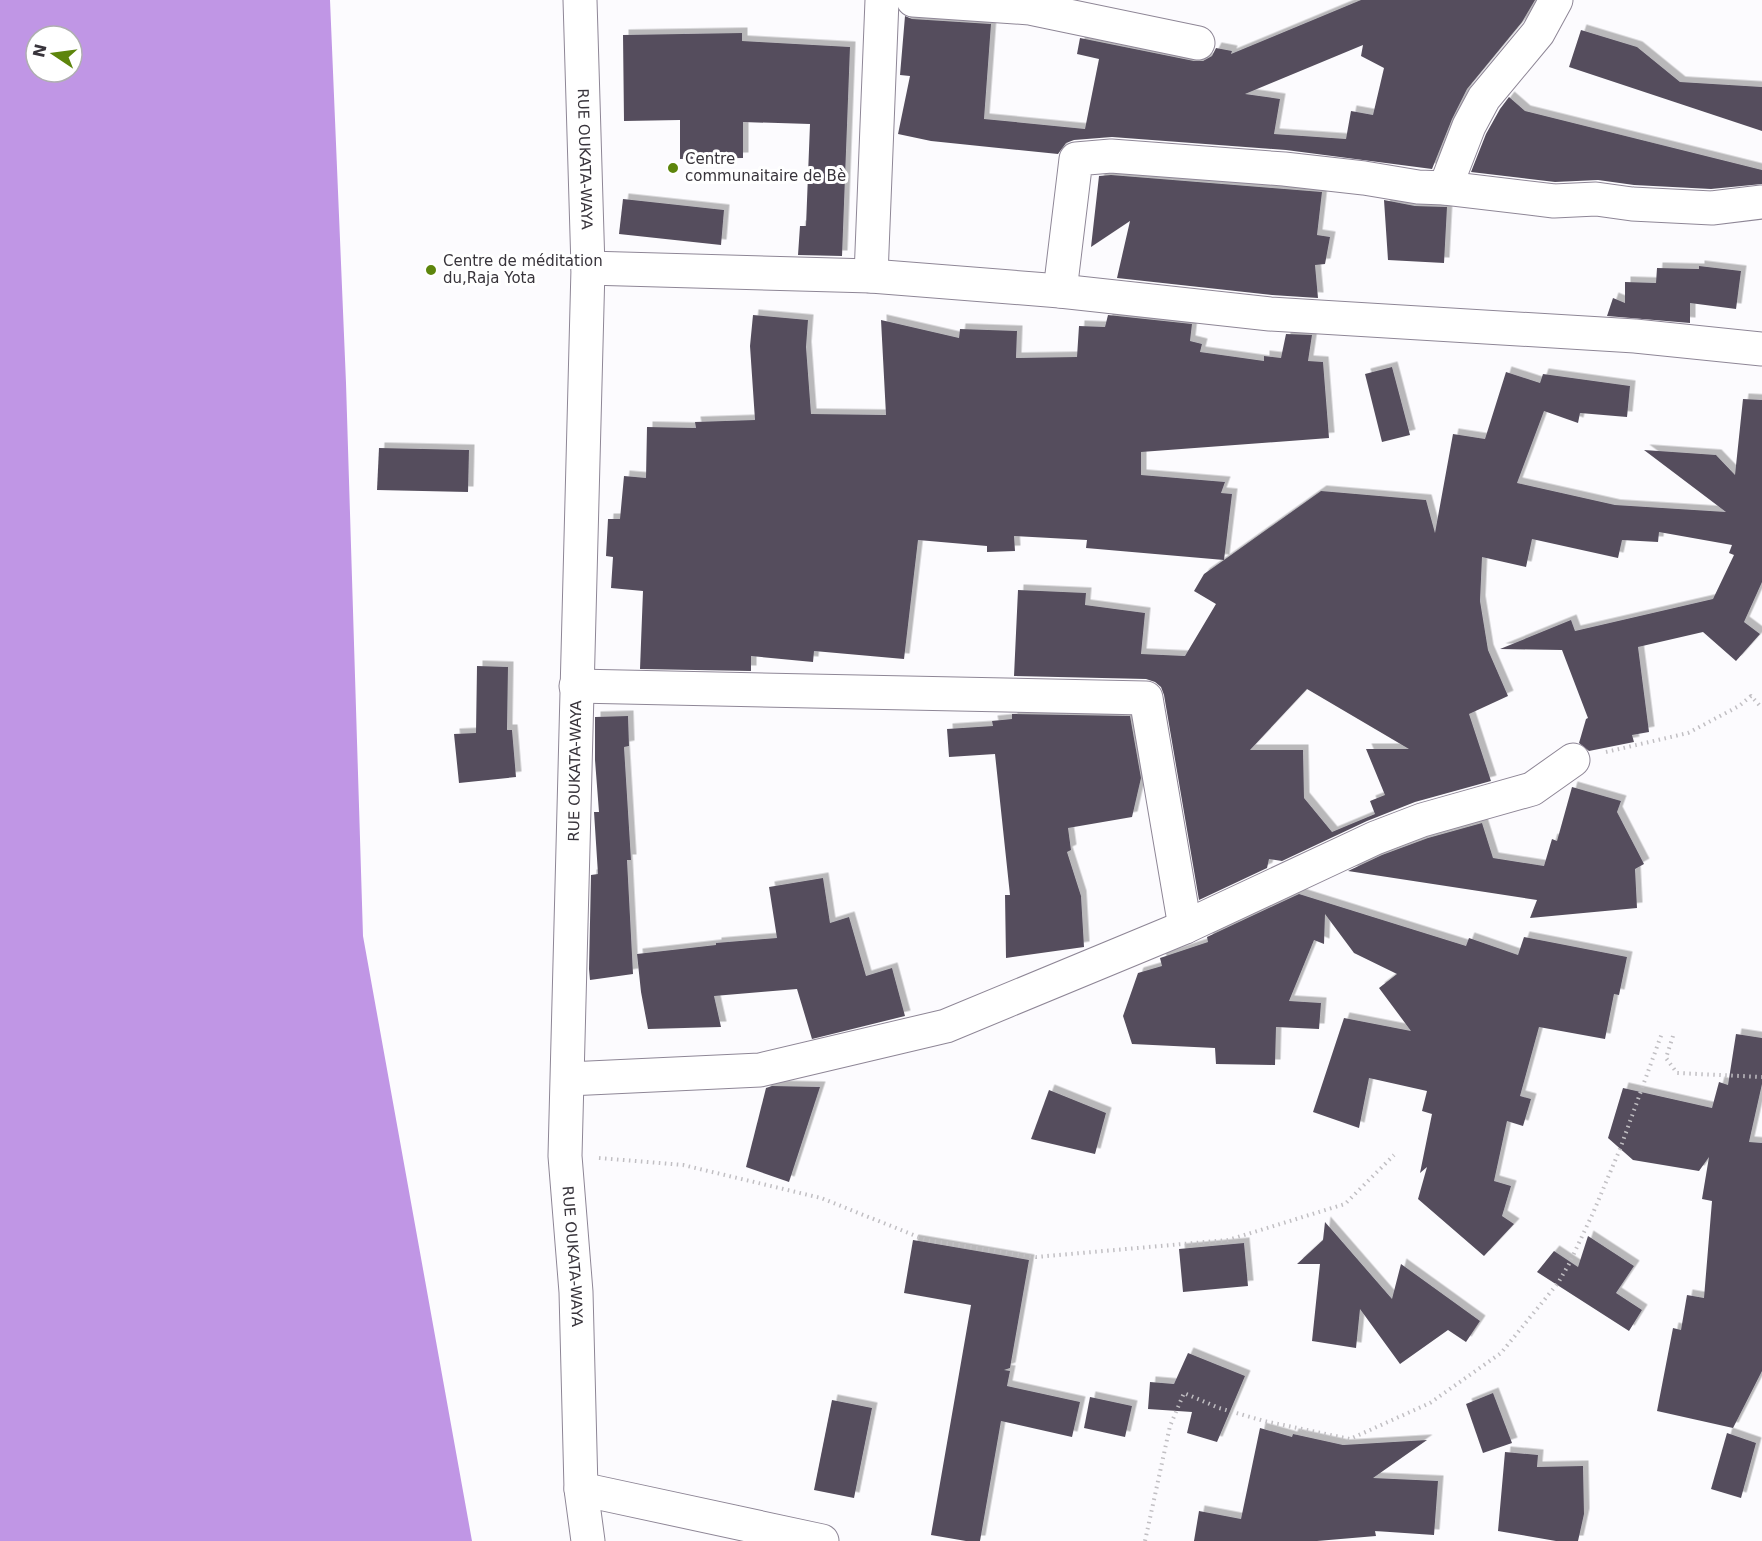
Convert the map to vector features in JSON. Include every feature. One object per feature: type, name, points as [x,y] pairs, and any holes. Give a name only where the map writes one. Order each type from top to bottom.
[{"type":"street","name":"RUE OUKATA-WAYA","points":[[580,0],[588,268],[565,1156],[576,1292],[581,1489],[588,1541]]},
{"type":"street","points":[[871,276],[882,0]]},
{"type":"street","points":[[913,0],[1030,8],[1198,43]]},
{"type":"street","points":[[1445,188],[1469,126],[1484,98],[1538,33],[1556,0]]},
{"type":"street","points":[[1060,291],[1076,159],[1111,156],[1284,169],[1418,187],[1554,201],[1596,199],[1632,204],[1712,208],[1762,202]]},
{"type":"street","points":[[588,268],[871,276],[1060,291],[1270,314],[1635,336],[1762,349]]},
{"type":"street","points":[[576,686],[1146,698],[1185,927]]},
{"type":"street","points":[[568,1079],[760,1070],[946,1026],[1185,927],[1375,838],[1422,820],[1532,789],[1573,760]]},
{"type":"street","points":[[581,1489],[822,1541]]},
{"type":"path","points":[[1573,760],[1688,734],[1739,706],[1751,696],[1762,708]]},
{"type":"path","points":[[1145,1541],[1170,1426],[1184,1394],[1219,1408],[1264,1421],[1350,1440],[1430,1403],[1501,1353],[1558,1284],[1569,1264],[1620,1149],[1662,1033]]},
{"type":"path","points":[[1673,1036],[1666,1058],[1677,1073],[1762,1077]]},
{"type":"path","points":[[565,1156],[683,1165],[821,1198],[926,1240],[1036,1257],[1228,1240],[1345,1204],[1394,1155]]},
{"type":"shaded area","points":[[0,0],[330,0],[346,383],[363,936],[472,1541],[0,1541]]},
{"type":"building","points":[[1361,0],[1535,0],[1522,22],[1467,89],[1432,169],[1286,150],[1112,137],[1074,140],[1066,143],[1058,154],[931,141],[898,134],[910,76],[900,75],[905,16],[912,19],[991,24],[984,119],[1085,129],[1099,59],[1077,54],[1080,38],[1194,61],[1203,61],[1212,56],[1216,48],[1232,51],[1231,54]],"holes":[[[1363,45],[1361,56],[1384,68],[1373,115],[1351,111],[1346,139],[1274,134],[1280,99],[1245,94]]]},
{"type":"building","points":[[1581,30],[1637,47],[1680,82],[1762,87],[1762,131],[1569,67]]},
{"type":"building","points":[[742,33],[742,41],[850,47],[842,256],[798,255],[800,226],[806,226],[810,124],[743,122],[743,158],[680,159],[680,120],[624,121],[623,35]]},
{"type":"building","points":[[1509,97],[1525,111],[1762,170],[1762,184],[1711,189],[1634,185],[1598,180],[1555,182],[1471,172],[1486,134]]},
{"type":"building","points":[[1111,175],[1322,192],[1317,235],[1330,237],[1325,264],[1315,265],[1318,298],[1117,278],[1130,221],[1091,247],[1099,176]]},
{"type":"building","points":[[623,199],[724,210],[721,245],[619,234]]},
{"type":"building","points":[[1384,200],[1415,206],[1447,207],[1444,263],[1388,260]]},
{"type":"building","points":[[1699,266],[1741,271],[1736,309],[1690,303],[1690,323],[1607,316],[1613,298],[1625,303],[1625,282],[1656,283],[1657,268],[1699,269]]},
{"type":"building","points":[[753,315],[808,320],[806,347],[811,414],[886,415],[881,320],[959,338],[960,329],[1017,331],[1016,358],[1077,357],[1079,326],[1105,327],[1108,315],[1192,324],[1190,341],[1202,344],[1200,352],[1264,361],[1264,356],[1281,358],[1286,334],[1312,335],[1308,361],[1323,362],[1329,438],[1141,452],[1141,475],[1225,482],[1221,493],[1232,494],[1224,560],[1086,548],[1087,540],[1014,536],[1015,551],[987,552],[987,546],[918,540],[904,659],[814,651],[813,662],[751,656],[751,671],[640,669],[643,591],[611,588],[613,557],[606,556],[608,519],[620,519],[624,476],[646,478],[647,427],[696,428],[695,422],[755,420],[750,346]]},
{"type":"building","points":[[1392,367],[1410,435],[1382,442],[1365,374]]},
{"type":"building","points":[[1506,372],[1540,383],[1543,374],[1630,386],[1627,417],[1580,413],[1578,423],[1544,411],[1517,483],[1615,505],[1726,512],[1644,450],[1716,455],[1735,475],[1743,399],[1762,400],[1762,582],[1744,622],[1760,634],[1736,661],[1703,632],[1638,647],[1649,732],[1632,735],[1634,742],[1589,751],[1579,743],[1588,718],[1562,650],[1500,649],[1571,620],[1575,631],[1713,599],[1734,555],[1729,553],[1732,545],[1659,532],[1658,542],[1622,540],[1618,558],[1532,539],[1526,567],[1482,557],[1480,601],[1488,650],[1508,696],[1469,714],[1491,781],[1415,802],[1367,821],[1282,861],[1269,859],[1267,868],[1199,900],[1161,687],[1146,679],[1014,676],[1018,590],[1086,593],[1085,605],[1145,613],[1141,654],[1185,656],[1216,604],[1194,591],[1204,574],[1321,491],[1426,500],[1435,533],[1453,434],[1485,439]],"holes":[[[1307,689],[1409,749],[1366,749],[1385,795],[1370,801],[1375,814],[1332,832],[1304,798],[1303,750],[1250,750]]]},
{"type":"building","points":[[379,448],[469,450],[468,492],[377,490]]},
{"type":"building","points":[[477,666],[508,667],[507,730],[512,730],[516,777],[459,783],[454,734],[476,733]]},
{"type":"building","points":[[1012,714],[1130,716],[1141,778],[1132,817],[1068,828],[1071,850],[1067,852],[1081,896],[1084,947],[1006,958],[1005,895],[1010,895],[995,754],[949,757],[947,729],[993,726],[992,721],[1012,719]]},
{"type":"building","points":[[628,716],[629,746],[624,747],[631,860],[627,860],[633,974],[590,980],[591,875],[598,874],[594,812],[599,812],[595,760],[595,717]]},
{"type":"building","points":[[1572,787],[1621,801],[1617,812],[1644,864],[1635,869],[1637,908],[1530,918],[1537,900],[1348,871],[1382,855],[1428,838],[1482,823],[1493,858],[1544,866],[1552,839],[1557,841]]},
{"type":"building","points":[[823,878],[830,923],[849,917],[866,976],[892,968],[905,1016],[812,1039],[797,989],[714,996],[721,1027],[648,1029],[637,954],[716,945],[716,943],[777,938],[769,887]]},
{"type":"building","points":[[1299,894],[1466,946],[1469,938],[1518,955],[1524,937],[1627,957],[1619,995],[1614,994],[1605,1039],[1539,1027],[1520,1096],[1531,1099],[1523,1126],[1507,1121],[1494,1181],[1511,1186],[1502,1216],[1514,1224],[1484,1256],[1418,1199],[1427,1167],[1420,1173],[1432,1114],[1422,1111],[1427,1091],[1369,1078],[1359,1128],[1313,1112],[1344,1018],[1411,1031],[1379,988],[1397,974],[1354,953],[1325,914],[1324,944],[1314,940],[1289,1001],[1321,1003],[1319,1029],[1276,1027],[1275,1065],[1216,1064],[1215,1048],[1132,1044],[1123,1016],[1138,973],[1162,966],[1160,958],[1208,942],[1207,937]]},
{"type":"building","points":[[1736,1034],[1762,1038],[1762,1084],[1749,1142],[1762,1143],[1762,1371],[1733,1428],[1657,1411],[1673,1328],[1681,1330],[1687,1295],[1704,1298],[1712,1201],[1702,1199],[1709,1157],[1699,1171],[1633,1160],[1608,1138],[1623,1088],[1712,1108],[1719,1082],[1728,1085]]},
{"type":"building","points":[[772,1086],[820,1087],[789,1182],[746,1167],[766,1088]]},
{"type":"building","points":[[1049,1090],[1106,1113],[1095,1154],[1031,1139]]},
{"type":"building","points":[[1325,1222],[1392,1299],[1401,1264],[1480,1321],[1466,1342],[1448,1330],[1400,1364],[1360,1309],[1356,1348],[1312,1341],[1320,1264],[1297,1264],[1323,1240]]},
{"type":"building","points":[[1588,1236],[1634,1266],[1616,1293],[1642,1310],[1629,1331],[1537,1272],[1554,1251],[1578,1267]]},
{"type":"building","points":[[913,1240],[1029,1260],[1010,1368],[1004,1370],[1010,1371],[1007,1386],[1080,1402],[1072,1437],[1001,1421],[980,1541],[931,1535],[971,1305],[904,1293]]},
{"type":"building","points":[[1244,1243],[1248,1286],[1183,1292],[1179,1249]]},
{"type":"building","points":[[1188,1353],[1245,1376],[1217,1442],[1187,1433],[1192,1412],[1148,1409],[1150,1382],[1174,1384]]},
{"type":"building","points":[[1493,1393],[1512,1443],[1483,1453],[1466,1404]]},
{"type":"building","points":[[1090,1397],[1132,1406],[1125,1437],[1084,1428]]},
{"type":"building","points":[[832,1400],[872,1408],[854,1498],[814,1490]]},
{"type":"building","points":[[1260,1428],[1292,1437],[1293,1434],[1343,1445],[1427,1440],[1373,1478],[1438,1481],[1434,1535],[1375,1531],[1376,1536],[1317,1541],[1194,1541],[1199,1511],[1241,1519]]},
{"type":"building","points":[[1727,1433],[1756,1443],[1741,1498],[1711,1489]]},
{"type":"building","points":[[1505,1452],[1538,1455],[1537,1467],[1583,1466],[1584,1514],[1578,1541],[1556,1541],[1498,1531]]},
{"type":"place","name":"Centre communaitaire de Bè","points":[[673,168]]},
{"type":"place","name":"Centre de méditation du,Raja Yota","points":[[431,270]]}]
